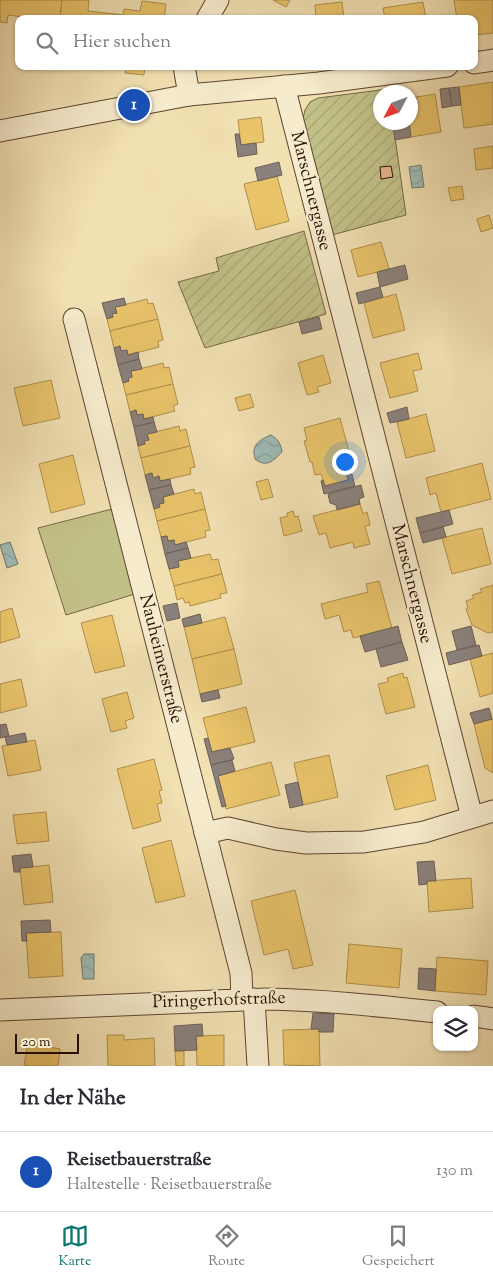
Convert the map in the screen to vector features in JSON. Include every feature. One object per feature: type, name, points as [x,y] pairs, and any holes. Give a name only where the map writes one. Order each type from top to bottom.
[{"type":"street","points":[[209,15],[218,0]]},
{"type":"street","points":[[478,62],[493,60]]},
{"type":"street","points":[[185,70],[189,95]]},
{"type":"street","points":[[0,131],[189,95],[284,86],[414,70]]},
{"type":"street","name":"Marschnergasse","points":[[284,86],[472,817]]},
{"type":"street","name":"Nauheimerstraße","points":[[74,319],[248,999],[258,1066]]},
{"type":"street","points":[[205,834],[228,828],[276,839],[306,843],[364,842],[424,832],[493,811]]},
{"type":"street","name":"Piringerhofstraße","points":[[0,1010],[248,999],[298,999],[433,1012]]},
{"type":"street","points":[[478,1016],[493,1018]]},
{"type":"shaded area","points":[[373,91],[373,130],[394,130],[406,215],[332,235],[303,119],[305,110],[310,102],[318,98]]},
{"type":"shaded area","points":[[304,231],[326,314],[205,348],[178,282],[219,271],[216,258]]},
{"type":"shaded area","points":[[112,509],[135,594],[66,615],[38,528]]},
{"type":"water","points":[[421,165],[424,187],[412,188],[409,167]]},
{"type":"water","points":[[271,435],[279,442],[282,452],[270,462],[259,462],[255,459],[255,447],[260,441]]},
{"type":"water","points":[[10,542],[18,564],[7,568],[0,545]]},
{"type":"water","points":[[84,954],[94,954],[94,979],[83,979],[81,958]]},
{"type":"building: Wohnen","points":[[0,0],[62,0],[60,15],[8,15],[7,23],[0,22]]},
{"type":"building: Wohnen","points":[[62,0],[89,0],[88,11],[123,15],[60,15]]},
{"type":"building: Wohnen","points":[[273,0],[290,0],[286,7]]},
{"type":"building: Wohnen","points":[[454,0],[493,0],[493,33],[478,35],[478,15],[456,15]]},
{"type":"building: Wohnen","points":[[142,1],[166,4],[165,15],[123,15],[124,9],[140,11]]},
{"type":"building: Wohnen","points":[[342,2],[344,15],[316,15],[315,5]]},
{"type":"building: Wohnen","points":[[423,2],[425,15],[384,15],[383,8]]},
{"type":"building: Wohnen","points":[[126,70],[145,70],[144,75],[125,73]]},
{"type":"building: Wohnen","points":[[493,82],[493,124],[464,128],[459,87]]},
{"type":"building: Wohnen","points":[[435,94],[441,132],[411,137],[410,130],[418,130],[418,97]]},
{"type":"building: Wohnen","points":[[261,117],[264,142],[241,145],[238,120]]},
{"type":"building: Wohnen","points":[[493,146],[493,168],[476,170],[474,149]]},
{"type":"building: Wohnen","points":[[277,176],[289,221],[256,230],[244,184]]},
{"type":"building: Wohnen","points":[[462,186],[464,199],[451,201],[448,188]]},
{"type":"building: Wohnen","points":[[489,215],[493,228],[481,232],[477,219]]},
{"type":"building: Wohnen","points":[[381,242],[389,269],[358,277],[351,250]]},
{"type":"building: Wohnen","points":[[396,294],[405,330],[373,338],[364,303]]},
{"type":"building: Wohnen","points":[[147,299],[148,304],[153,303],[158,319],[110,331],[107,319],[113,317],[112,314],[117,313],[115,307]]},
{"type":"building: Wohnen","points":[[158,319],[163,340],[158,341],[159,347],[128,355],[127,350],[121,351],[120,346],[114,348],[110,331]]},
{"type":"building: Wohnen","points":[[418,353],[422,369],[413,371],[418,391],[390,398],[380,363]]},
{"type":"building: Wohnen","points":[[323,355],[331,383],[317,387],[319,392],[307,395],[298,363]]},
{"type":"building: Wohnen","points":[[163,363],[164,368],[169,367],[173,384],[126,395],[123,383],[129,381],[128,378],[132,377],[131,371]]},
{"type":"building: Wohnen","points":[[51,380],[60,418],[23,426],[14,388]]},
{"type":"building: Wohnen","points":[[173,384],[178,404],[173,406],[175,411],[144,419],[143,414],[137,415],[136,410],[130,412],[126,395]]},
{"type":"building: Wohnen","points":[[250,394],[254,407],[239,411],[235,398]]},
{"type":"building: Wohnen","points":[[426,414],[435,451],[406,458],[397,422]]},
{"type":"building: Wohnen","points":[[340,418],[353,466],[345,468],[348,480],[325,486],[321,474],[315,475],[312,462],[310,462],[304,441],[307,440],[304,428]]},
{"type":"building: Wohnen","points":[[179,426],[180,431],[186,429],[190,446],[141,458],[138,446],[145,444],[144,441],[149,440],[147,434]]},
{"type":"building: Wohnen","points":[[190,446],[195,467],[190,468],[191,474],[160,481],[159,476],[153,478],[152,473],[145,475],[141,458]]},
{"type":"building: Wohnen","points":[[73,455],[85,504],[51,513],[39,464]]},
{"type":"building: Wohnen","points":[[482,463],[491,499],[441,512],[436,493],[430,495],[426,478]]},
{"type":"building: Wohnen","points":[[268,479],[273,497],[261,500],[256,482]]},
{"type":"building: Wohnen","points":[[194,489],[195,494],[201,492],[205,509],[157,521],[154,509],[160,507],[159,504],[164,503],[163,497]]},
{"type":"building: Wohnen","points":[[360,504],[363,514],[367,512],[370,525],[365,526],[370,544],[354,548],[353,542],[330,548],[326,533],[319,535],[313,516]]},
{"type":"building: Wohnen","points":[[205,509],[210,530],[205,531],[206,537],[175,545],[174,540],[168,541],[167,536],[161,537],[157,521]]},
{"type":"building: Wohnen","points":[[293,511],[295,517],[298,516],[302,531],[284,536],[280,518],[288,516],[287,513]]},
{"type":"building: Wohnen","points":[[482,528],[491,564],[452,574],[442,538]]},
{"type":"building: Wohnen","points":[[210,554],[212,560],[218,559],[222,574],[174,586],[169,569],[179,567],[178,561]]},
{"type":"building: Wohnen","points":[[222,574],[227,593],[220,594],[221,598],[190,606],[189,602],[185,603],[183,598],[177,600],[174,586]]},
{"type":"building: Wohnen","points":[[379,581],[392,628],[353,638],[351,630],[344,632],[339,615],[325,619],[321,604],[368,592],[366,584]]},
{"type":"building: Wohnen","points":[[493,585],[493,632],[488,633],[472,625],[466,609],[468,608],[466,601],[474,598],[472,595],[482,592],[480,589]]},
{"type":"building: Wohnen","points":[[12,608],[20,637],[0,643],[0,612]]},
{"type":"building: Wohnen","points":[[112,615],[125,666],[95,673],[81,623]]},
{"type":"building: Wohnen","points":[[225,617],[234,649],[192,659],[184,627]]},
{"type":"building: Wohnen","points":[[234,649],[242,684],[200,694],[192,659]]},
{"type":"building: Wohnen","points":[[493,653],[493,693],[480,697],[470,659]]},
{"type":"building: Wohnen","points":[[403,673],[404,678],[407,677],[415,707],[386,714],[378,684],[388,682],[387,678]]},
{"type":"building: Wohnen","points":[[21,679],[27,706],[0,713],[0,684]]},
{"type":"building: Wohnen","points":[[127,692],[134,718],[125,721],[127,728],[111,732],[102,699]]},
{"type":"building: Wohnen","points":[[246,707],[255,742],[212,752],[203,718]]},
{"type":"building: Wohnen","points":[[493,719],[493,773],[485,768],[474,724]]},
{"type":"building: Wohnen","points":[[35,740],[41,770],[8,776],[2,746]]},
{"type":"building: Wohnen","points":[[329,755],[338,797],[303,805],[294,763]]},
{"type":"building: Wohnen","points":[[154,759],[162,790],[159,791],[162,803],[157,804],[161,821],[133,829],[117,769]]},
{"type":"building: Wohnen","points":[[271,762],[280,795],[226,809],[218,776]]},
{"type":"building: Wohnen","points":[[428,765],[436,800],[395,810],[386,776]]},
{"type":"building: Wohnen","points":[[46,812],[49,841],[17,844],[13,815]]},
{"type":"building: Wohnen","points":[[171,840],[185,896],[156,903],[142,848]]},
{"type":"building: Wohnen","points":[[49,865],[53,902],[24,905],[20,868]]},
{"type":"building: Wohnen","points":[[471,878],[473,908],[429,912],[427,881]]},
{"type":"building: Wohnen","points":[[295,890],[313,965],[293,969],[288,949],[264,955],[251,901]]},
{"type":"building: Wohnen","points":[[61,932],[63,976],[29,978],[26,933]]},
{"type":"building: Wohnen","points":[[349,944],[402,949],[399,988],[346,983]]},
{"type":"building: Wohnen","points":[[437,957],[488,961],[486,995],[435,991]]},
{"type":"building: Wohnen","points":[[319,1029],[320,1066],[284,1065],[283,1030]]},
{"type":"building: Wohnen","points":[[107,1035],[124,1035],[124,1040],[154,1038],[155,1066],[108,1066]]},
{"type":"building: Wohnen","points":[[224,1035],[224,1066],[197,1066],[196,1036]]},
{"type":"building: Wohnen","points":[[28,1043],[60,1049],[58,1066],[24,1066]]},
{"type":"building: Wohnen","points":[[175,1051],[184,1051],[184,1066],[176,1066]]},
{"type":"building: Industrie","points":[[459,87],[461,105],[452,106],[449,88]]},
{"type":"building: Industrie","points":[[449,88],[452,106],[442,108],[440,89]]},
{"type":"building: Industrie","points":[[394,130],[410,130],[411,137],[395,140]]},
{"type":"building: Industrie","points":[[235,134],[239,134],[241,145],[256,143],[257,154],[238,157]]},
{"type":"building: Industrie","points":[[279,162],[282,175],[258,181],[255,168]]},
{"type":"building: Industrie","points":[[405,265],[408,279],[380,287],[377,272]]},
{"type":"building: Industrie","points":[[380,287],[383,297],[359,304],[356,293]]},
{"type":"building: Industrie","points":[[124,298],[126,305],[115,307],[117,313],[112,314],[113,317],[107,319],[102,303]]},
{"type":"building: Industrie","points":[[319,317],[322,329],[302,334],[299,322]]},
{"type":"building: Industrie","points":[[120,346],[121,351],[127,350],[128,355],[138,352],[139,359],[118,365],[114,348]]},
{"type":"building: Industrie","points":[[139,359],[142,369],[131,371],[132,377],[128,378],[129,381],[123,383],[118,365]]},
{"type":"building: Industrie","points":[[407,407],[409,419],[390,423],[387,413]]},
{"type":"building: Industrie","points":[[136,410],[137,415],[143,414],[144,419],[153,417],[154,422],[134,427],[130,412]]},
{"type":"building: Industrie","points":[[154,422],[157,432],[147,434],[149,440],[144,441],[145,444],[138,446],[134,427]]},
{"type":"building: Industrie","points":[[350,467],[355,486],[324,494],[321,481],[323,480],[325,486],[348,480],[345,468]]},
{"type":"building: Industrie","points":[[152,473],[153,478],[159,476],[160,481],[170,479],[171,485],[149,490],[145,475]]},
{"type":"building: Industrie","points":[[171,485],[174,494],[163,497],[164,503],[159,504],[160,507],[154,509],[149,490]]},
{"type":"building: Industrie","points":[[361,485],[364,497],[359,499],[360,504],[337,510],[336,505],[330,503],[328,494]]},
{"type":"building: Industrie","points":[[449,510],[453,524],[420,533],[416,518]]},
{"type":"building: Industrie","points":[[443,527],[446,537],[423,543],[420,533]]},
{"type":"building: Industrie","points":[[167,536],[168,541],[174,540],[175,545],[186,542],[188,548],[165,554],[161,537]]},
{"type":"building: Industrie","points":[[188,548],[191,558],[178,561],[179,567],[169,569],[165,554]]},
{"type":"building: Industrie","points":[[177,603],[180,618],[167,621],[163,606]]},
{"type":"building: Industrie","points":[[200,614],[202,623],[184,627],[182,619]]},
{"type":"building: Industrie","points":[[398,626],[402,642],[365,652],[360,636]]},
{"type":"building: Industrie","points":[[471,626],[476,645],[457,650],[452,631]]},
{"type":"building: Industrie","points":[[402,642],[408,660],[381,667],[376,649]]},
{"type":"building: Industrie","points":[[479,645],[482,656],[449,665],[446,653]]},
{"type":"building: Industrie","points":[[218,690],[220,698],[202,702],[200,694]]},
{"type":"building: Industrie","points":[[489,708],[492,719],[474,724],[470,713]]},
{"type":"building: Industrie","points":[[6,724],[9,736],[0,738],[0,725]]},
{"type":"building: Industrie","points":[[25,733],[27,742],[7,745],[5,737]]},
{"type":"building: Industrie","points":[[208,738],[212,752],[230,748],[234,759],[211,765],[204,739]]},
{"type":"building: Industrie","points":[[232,760],[235,771],[218,776],[226,806],[222,807],[211,765]]},
{"type":"building: Industrie","points":[[298,782],[303,805],[290,808],[285,785]]},
{"type":"building: Industrie","points":[[31,854],[33,867],[20,868],[20,872],[14,872],[12,856]]},
{"type":"building: Industrie","points":[[434,861],[436,881],[427,881],[427,884],[419,885],[417,862]]},
{"type":"building: Industrie","points":[[50,920],[51,932],[26,933],[27,941],[22,941],[21,921]]},
{"type":"building: Industrie","points":[[419,968],[436,969],[435,991],[418,989]]},
{"type":"building: Industrie","points":[[313,1013],[334,1014],[333,1032],[319,1032],[319,1029],[311,1029]]},
{"type":"building: Industrie","points":[[202,1024],[203,1036],[196,1036],[197,1050],[175,1051],[174,1026]]},
{"type":"building: Sonstige","points":[[391,166],[393,177],[381,179],[380,167]]},
{"type":"place","name":"Reisetbauerstraße","points":[[134,105]]}]
